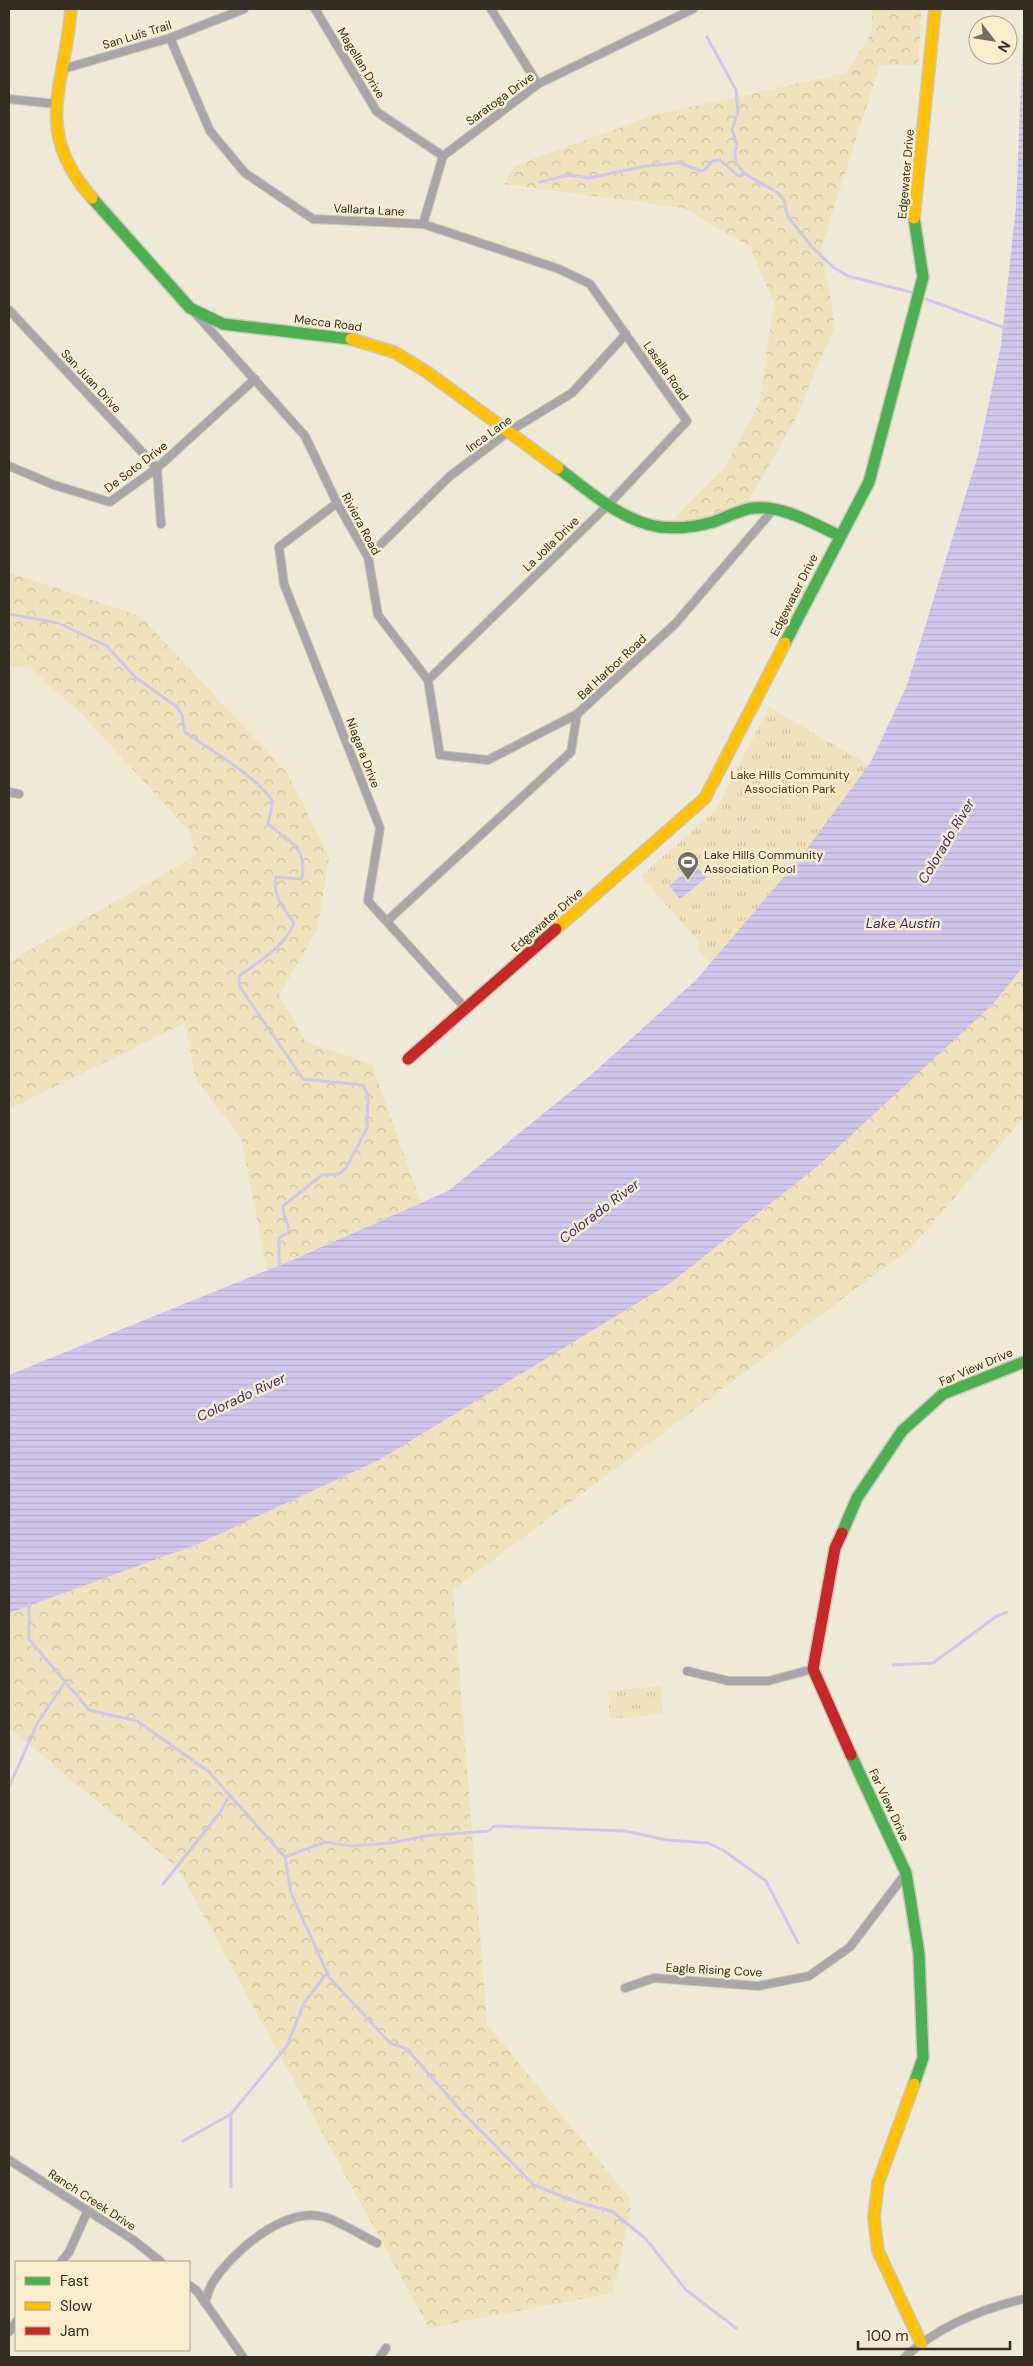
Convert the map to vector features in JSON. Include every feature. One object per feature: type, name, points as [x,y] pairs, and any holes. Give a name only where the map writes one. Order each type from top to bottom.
[{"type":"street","name":"Mecca Road","points":[[71,9],[69,35],[56,104],[56,128],[60,147],[69,169],[190,308],[207,318],[240,327],[358,340],[376,344],[411,361],[608,505],[632,520],[648,526],[667,528],[692,527],[756,508],[773,510],[840,536]]},
{"type":"street","name":"San Luis Trail","points":[[63,69],[170,38],[244,9]]},
{"type":"street","name":"Magellan Drive","points":[[315,9],[377,112],[443,156]]},
{"type":"street","points":[[491,9],[538,84]]},
{"type":"street","name":"Saratoga Drive","points":[[443,156],[538,84],[677,12],[693,9]]},
{"type":"street","name":"Edgewater Drive","points":[[408,1059],[705,798],[869,482],[922,277],[914,221],[934,9]]},
{"type":"street","name":"Vallarta Lane","points":[[170,38],[210,131],[245,173],[312,219],[423,224],[560,270],[590,284],[626,334]]},
{"type":"street","points":[[9,99],[56,104]]},
{"type":"street","points":[[423,224],[443,156]]},
{"type":"street","name":"Riviera Road","points":[[190,308],[305,436],[337,503],[368,557],[378,615],[428,680],[440,755],[488,760],[577,714]]},
{"type":"street","name":"San Juan Drive","points":[[9,310],[157,468]]},
{"type":"street","name":"Lasalla Road","points":[[626,334],[687,421]]},
{"type":"street","name":"Inca Lane","points":[[368,557],[450,476],[508,432],[572,393],[626,334]]},
{"type":"street","name":"De Soto Drive","points":[[9,466],[54,485],[110,502],[157,468],[255,379]]},
{"type":"street","name":"La Jolla Drive","points":[[428,680],[608,505],[687,421]]},
{"type":"street","points":[[157,468],[161,524]]},
{"type":"street","name":"Niagara Drive","points":[[337,503],[279,547],[284,584],[380,828],[368,901],[466,1010]]},
{"type":"street","name":"Bal Harbor Road","points":[[387,921],[571,752],[577,714],[675,624],[773,510]]},
{"type":"street","points":[[9,792],[19,794]]},
{"type":"street","name":"Far View Drive","points":[[921,2343],[878,2251],[874,2218],[878,2183],[923,2058],[919,1954],[906,1873],[854,1764],[813,1669],[835,1548],[857,1498],[902,1431],[943,1394],[1024,1362]]},
{"type":"street","points":[[687,1671],[729,1681],[768,1681],[813,1669]]},
{"type":"street","name":"Eagle Rising Cove","points":[[625,1988],[654,1978],[758,1986],[809,1976],[850,1947],[906,1873]]},
{"type":"street","name":"Ranch Creek Drive","points":[[9,2160],[132,2239],[160,2261]]},
{"type":"street","points":[[62,2261],[69,2252],[88,2210]]},
{"type":"street","points":[[204,2303],[212,2283],[239,2253],[273,2226],[290,2220],[305,2216],[324,2217],[377,2243]]},
{"type":"street","points":[[190,2286],[197,2292],[244,2357]]},
{"type":"street","points":[[905,2357],[921,2343],[958,2322],[989,2309],[1024,2299]]},
{"type":"street","points":[[380,2357],[386,2348]]},
{"type":"green space","points":[[872,9],[922,9],[918,65],[880,65],[822,245],[835,326],[795,420],[748,501],[704,518],[672,521],[724,468],[759,404],[774,303],[750,247],[684,208],[504,184],[514,166],[658,114],[846,73],[872,32]]},
{"type":"green space","points":[[9,572],[140,616],[288,774],[329,857],[317,931],[279,995],[306,1042],[372,1064],[421,1203],[267,1270],[241,1138],[195,1078],[185,1023],[9,1109],[9,962],[195,856],[190,832],[81,713],[31,669],[9,665]]},
{"type":"green space","name":"Lake Hills Community Association Park","points":[[769,707],[869,765],[800,858],[710,964],[696,947],[700,943],[641,876],[716,810]]},
{"type":"green space","points":[[1024,966],[1024,1117],[912,1247],[453,1590],[487,2024],[632,2201],[613,2293],[429,2328],[177,1867],[9,1728],[9,1613],[198,1544],[379,1460],[672,1282],[819,1165],[993,1004]]},
{"type":"green space","points":[[661,1686],[663,1714],[610,1719],[608,1691]]},
{"type":"water","name":"Lake Austin","points":[[1024,9],[1024,966],[993,1004],[819,1165],[672,1282],[379,1460],[198,1544],[9,1613],[9,1375],[290,1261],[448,1191],[591,1075],[696,980],[800,858],[871,762],[907,685],[978,455],[1001,345],[1016,206]]},
{"type":"water","name":"Lake Hills Community Association Pool","points":[[690,861],[707,877],[680,899],[669,886],[682,875],[679,870]]},
{"type":"waterway","points":[[707,37],[736,90],[738,112],[732,130],[737,144],[735,152],[736,163],[745,174]]},
{"type":"waterway","points":[[540,182],[569,175],[589,178],[646,166],[680,163],[701,171],[705,170],[712,161],[720,160],[737,175],[745,174],[778,193],[784,200],[788,217],[813,248],[834,268],[848,276],[914,293]]},
{"type":"waterway","points":[[926,299],[1005,328]]},
{"type":"waterway","points":[[9,614],[58,623],[107,646],[135,677],[177,707],[182,715],[185,732],[257,783],[273,802],[268,824],[299,850],[303,867],[301,879],[276,877],[275,884],[277,896],[294,923],[285,939],[278,946],[239,976],[240,987],[303,1079],[363,1085],[368,1095],[367,1128],[346,1168],[339,1174],[322,1175],[283,1206],[289,1232],[279,1238],[279,1268]]},
{"type":"waterway","points":[[29,1603],[29,1639],[89,1710],[137,1721],[208,1771],[285,1857],[291,1893],[329,1977],[390,2043],[407,2049],[463,2113],[534,2185],[571,2200],[613,2212],[646,2239],[686,2290],[736,2328]]},
{"type":"waterway","points":[[893,1665],[933,1663],[997,1616],[1007,1612]]},
{"type":"waterway","points":[[9,1787],[38,1722],[65,1682]]},
{"type":"waterway","points":[[163,1884],[219,1814],[230,1795]]},
{"type":"waterway","points":[[285,1857],[325,1842],[351,1846],[391,1843],[425,1836],[489,1831],[494,1826],[625,1831],[667,1840],[708,1843],[723,1850],[766,1881],[798,1943]]},
{"type":"waterway","points":[[183,2141],[231,2114],[287,2046],[304,2003],[327,1973]]},
{"type":"waterway","points":[[231,2114],[231,2187]]},
{"type":"traffic: fast","points":[[92,198],[190,308],[223,324],[351,339]]},
{"type":"traffic: fast","points":[[785,643],[869,482],[923,277],[914,218]]},
{"type":"traffic: fast","points":[[558,468],[606,504],[646,524],[667,528],[680,528],[713,522],[748,509],[764,508],[776,509],[798,516],[840,536]]},
{"type":"traffic: fast","points":[[842,1533],[857,1498],[902,1431],[943,1394],[1024,1362]]},
{"type":"traffic: fast","points":[[851,1755],[906,1873],[919,1954],[923,2058],[914,2084]]},
{"type":"traffic: slow","points":[[71,9],[59,85],[57,128],[63,150],[74,173],[92,198]]},
{"type":"traffic: slow","points":[[914,218],[935,9]]},
{"type":"traffic: slow","points":[[351,339],[394,352],[427,372],[558,468]]},
{"type":"traffic: slow","points":[[556,929],[705,798],[785,643]]},
{"type":"traffic: slow","points":[[914,2084],[878,2183],[874,2218],[878,2251],[921,2343]]},
{"type":"traffic: jam","points":[[408,1059],[556,929]]},
{"type":"traffic: jam","points":[[842,1533],[835,1548],[813,1669],[851,1755]]},
{"type":"place","name":"Lake Hills Community Association Pool","points":[[688,881]]},
{"type":"water label","name":"Colorado River","points":[[946,841]]},
{"type":"water label","name":"Colorado River","points":[[599,1211]]},
{"type":"water label","name":"Colorado River","points":[[241,1397]]}]
